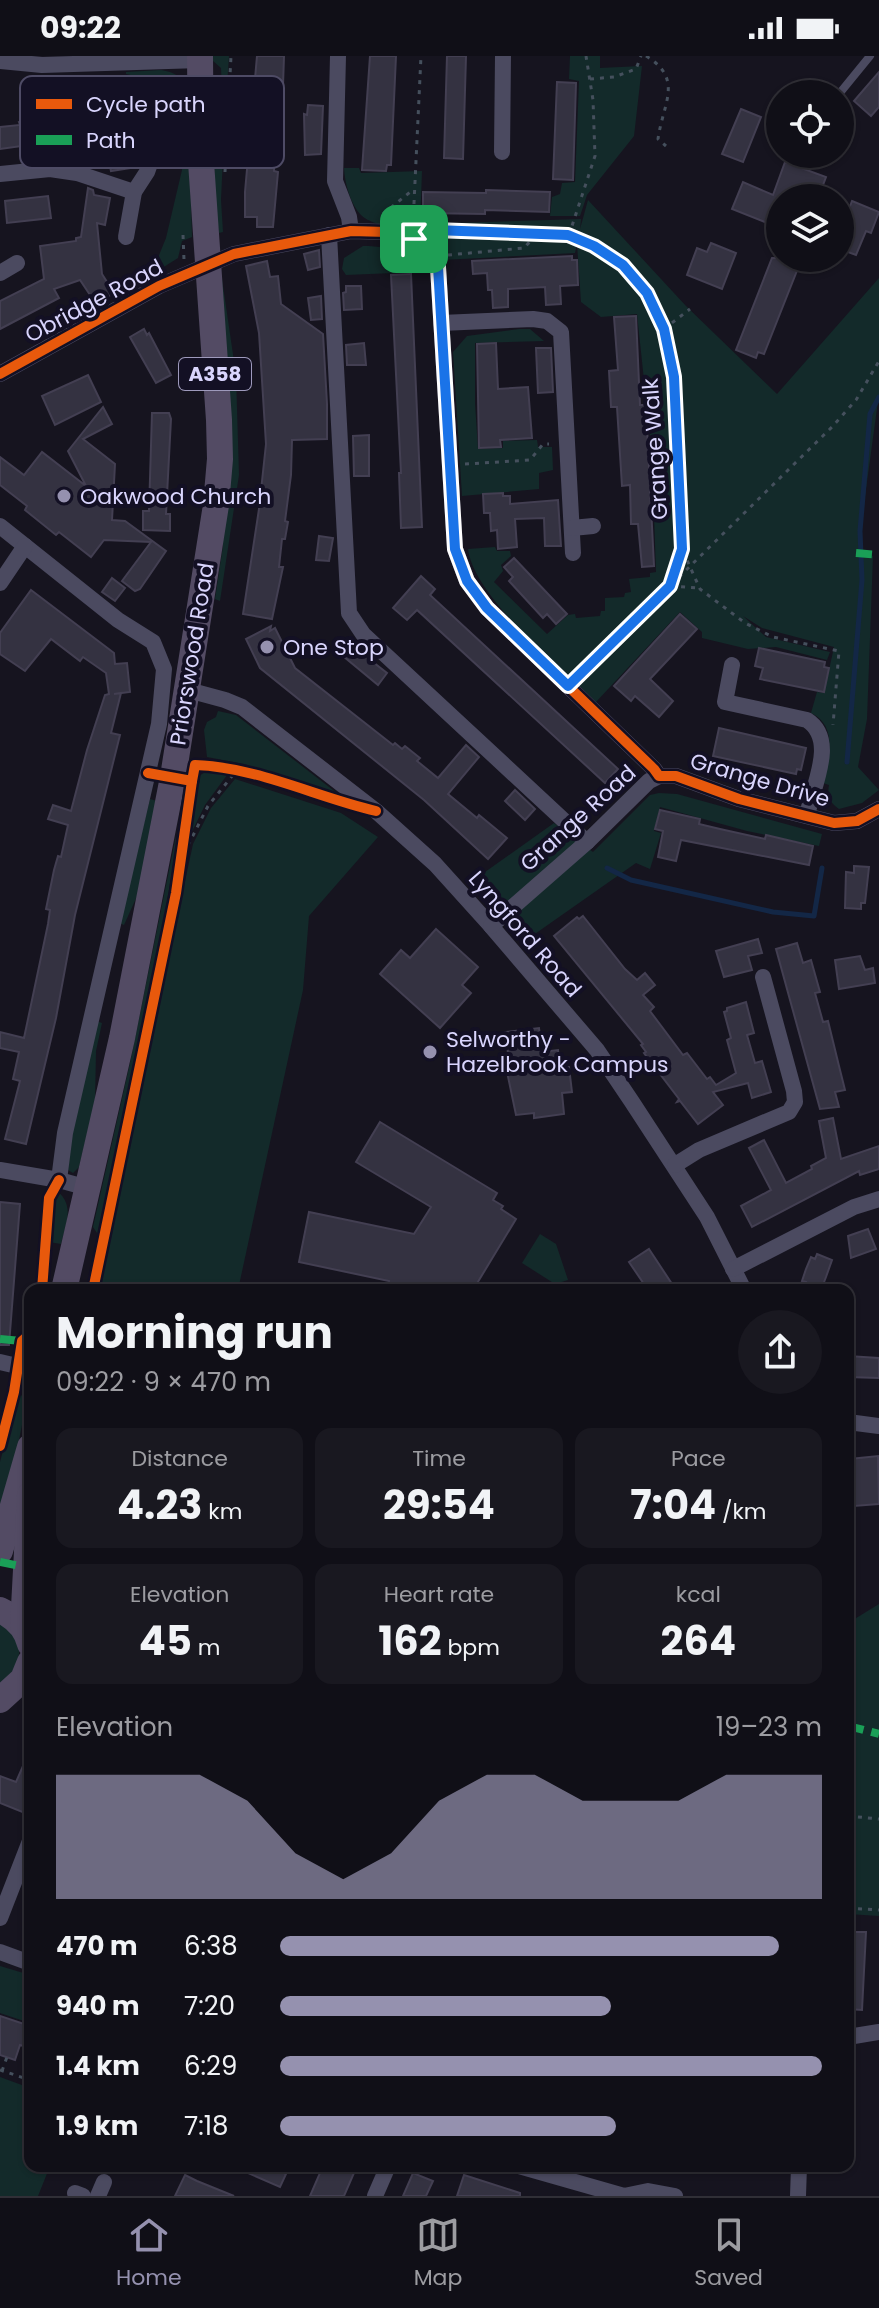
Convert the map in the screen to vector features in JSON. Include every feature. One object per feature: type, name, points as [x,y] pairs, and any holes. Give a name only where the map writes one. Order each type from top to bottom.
[{"type":"main road","name":"Priorswood Road","points":[[65,1284],[122,1038],[188,690],[216,505],[220,459],[201,168]]},
{"type":"main road","points":[[0,1551],[24,1468]]},
{"type":"main road","points":[[0,1610],[12,1616],[24,1632]]},
{"type":"main road","points":[[10,1695],[24,1677]]},
{"type":"street","points":[[338,56],[335,181],[356,231]]},
{"type":"street","points":[[502,152],[503,56]]},
{"type":"street","points":[[0,61],[42,65],[200,58]]},
{"type":"street","points":[[126,237],[134,192],[148,168]]},
{"type":"street","points":[[0,174],[50,169],[77,173],[134,192]]},
{"type":"street","points":[[208,266],[234,254],[356,231],[405,235],[414,239],[432,258]]},
{"type":"street","points":[[329,235],[349,613],[363,634],[587,842]]},
{"type":"street","name":"Grange Drive","points":[[432,258],[438,267],[455,549],[467,581],[496,617],[659,776],[676,776],[739,799],[834,823],[877,817]]},
{"type":"street","points":[[0,273],[17,263]]},
{"type":"street","name":"Obridge Road","points":[[0,374],[159,286],[208,266]]},
{"type":"street","points":[[441,323],[533,319],[556,326],[561,332],[573,553]]},
{"type":"street","points":[[0,526],[25,546],[0,583]]},
{"type":"street","points":[[572,528],[593,526]]},
{"type":"street","name":"Priorswood Road","points":[[25,546],[118,620],[153,642],[164,669],[159,724],[65,1133],[59,1180]]},
{"type":"street","points":[[732,665],[725,702],[807,720],[816,726],[821,735],[822,747],[807,816]]},
{"type":"street","name":"Lyngford Road","points":[[188,690],[242,707],[376,811],[435,864],[597,1050],[707,1217],[741,1284]]},
{"type":"street","name":"Grange Road","points":[[491,926],[587,842],[649,781],[659,776]]},
{"type":"street","points":[[675,1165],[699,1150],[789,1112],[795,1102],[763,977]]},
{"type":"street","points":[[0,1170],[88,1188]]},
{"type":"street","points":[[733,1269],[854,1207],[879,1199]]},
{"type":"street","points":[[0,1362],[24,1368]]},
{"type":"street","points":[[854,1423],[879,1426]]},
{"type":"street","points":[[0,1918],[24,1844]]},
{"type":"street","points":[[0,1952],[24,1961]]},
{"type":"street","points":[[854,2036],[879,2032]]},
{"type":"street","points":[[375,2196],[385,2172]]},
{"type":"street","points":[[540,2172],[624,2196],[648,2191],[675,2196]]},
{"type":"street","points":[[798,2196],[799,2172]]},
{"type":"lane","points":[[850,80],[870,56]]},
{"type":"path","points":[[230,76],[231,56]]},
{"type":"path","points":[[421,56],[413,224],[419,232],[537,234]]},
{"type":"path","points":[[568,235],[595,156],[596,130],[586,56]]},
{"type":"path","points":[[590,79],[614,77],[636,69],[643,56],[662,66],[669,86],[658,139],[666,146]]},
{"type":"path","points":[[225,168],[225,176]]},
{"type":"path","points":[[356,231],[414,189]]},
{"type":"path","points":[[664,329],[690,309]]},
{"type":"path","points":[[568,686],[832,427],[856,400],[879,361]]},
{"type":"path","points":[[449,465],[530,460],[543,444],[567,443]]},
{"type":"path","points":[[670,586],[682,549]]},
{"type":"path","points":[[670,586],[700,589]]},
{"type":"path","points":[[179,863],[208,806],[236,770]]},
{"type":"path","points":[[178,878],[184,829]]},
{"type":"path","points":[[854,1817],[879,1819]]},
{"type":"path","points":[[854,1908],[879,1910]]},
{"type":"path","points":[[7,2057],[1,2071],[24,2078]]},
{"type":"green space","points":[[211,56],[229,56],[228,76],[221,76],[221,68]]},
{"type":"green space","points":[[570,56],[600,56],[600,68],[642,66],[634,136],[587,195],[580,216],[550,216],[552,197],[560,194],[562,183],[575,182],[579,81],[569,79]]},
{"type":"green space","points":[[161,70],[179,76],[135,76],[126,72]]},
{"type":"green space","points":[[190,168],[192,237],[182,241],[178,258],[151,275],[166,238],[182,170]]},
{"type":"green space","points":[[214,168],[222,168],[223,232],[219,233]]},
{"type":"green space","points":[[344,168],[359,168],[361,173],[422,171],[420,227],[413,232],[379,224],[362,216],[350,197]]},
{"type":"green space","points":[[588,200],[686,306],[777,394],[879,278],[879,394],[861,549],[865,557],[873,556],[867,719],[858,767],[879,790],[862,803],[839,809],[830,798],[829,785],[823,783],[829,754],[828,735],[820,719],[811,713],[817,692],[824,693],[834,647],[762,628],[743,616],[766,637],[830,652],[827,660],[776,647],[748,649],[702,638],[702,632],[680,612],[596,702],[521,630],[485,588],[474,568],[468,549],[495,547],[497,551],[510,551],[511,556],[501,565],[503,571],[494,582],[547,634],[568,615],[575,614],[576,618],[600,616],[601,611],[605,611],[605,598],[624,597],[625,593],[631,592],[629,579],[650,577],[650,573],[656,572],[652,456],[637,314],[601,317],[581,302],[577,244],[575,253],[442,260],[422,224],[581,219],[580,229]],"holes":[[[578,236],[593,241],[620,258],[632,270],[660,310],[671,343],[678,398],[656,315],[629,277],[605,258],[577,243]]]},
{"type":"green space","points":[[363,246],[395,251],[408,259],[417,272],[346,275],[342,269],[344,258]]},
{"type":"green space","points":[[222,279],[236,375],[239,475],[220,601],[215,599],[223,546],[219,280]]},
{"type":"green space","points":[[530,329],[544,341],[475,343],[478,449],[503,448],[503,441],[537,440],[538,447],[552,447],[553,470],[539,473],[539,489],[462,496],[453,352],[467,336]]},
{"type":"green space","points":[[218,711],[236,715],[342,797],[244,764],[207,757],[204,730]]},
{"type":"green space","points":[[217,772],[227,775],[205,805],[187,842],[197,777]]},
{"type":"green space","points":[[235,779],[341,813],[378,837],[309,916],[303,990],[239,1284],[98,1284],[193,844],[211,808]]},
{"type":"green space","points":[[677,794],[822,834],[819,846],[747,831],[660,807],[654,831],[661,833],[650,869],[636,863],[532,936],[478,877],[554,823],[593,852],[650,795]]},
{"type":"green space","points":[[150,799],[157,801],[138,894],[124,925],[119,923]]},
{"type":"green space","points":[[176,836],[155,974],[93,1272],[90,1284],[87,1284],[99,1236],[93,1227]]},
{"type":"green space","points":[[96,1021],[102,1023],[96,1051],[95,1102],[79,1167],[73,1173],[68,1170],[73,1124]]},
{"type":"green space","points":[[57,1191],[67,1209],[61,1244],[49,1242],[52,1202]]},
{"type":"green space","points":[[540,1234],[556,1244],[568,1280],[555,1284],[522,1263]]},
{"type":"green space","points":[[19,1391],[24,1400],[24,1415],[0,1535],[0,1462]]},
{"type":"green space","points":[[879,1604],[879,1916],[854,1914],[854,1619]]},
{"type":"green space","points":[[0,1623],[15,1637],[19,1653],[14,1669],[0,1685]]},
{"type":"green space","points":[[0,1966],[24,1973],[24,2021],[0,2013]]},
{"type":"green space","points":[[0,2077],[24,2086],[24,2172],[48,2172],[38,2196],[0,2196]]},
{"type":"building","points":[[257,56],[284,56],[283,76],[255,76]]},
{"type":"building","points":[[370,56],[396,56],[391,165],[387,165],[386,171],[362,170]]},
{"type":"building","points":[[447,56],[466,56],[463,159],[444,158]]},
{"type":"building","points":[[879,72],[879,107],[871,116],[854,101]]},
{"type":"building","points":[[557,82],[576,83],[573,180],[553,179]]},
{"type":"building","points":[[308,105],[323,106],[321,154],[305,155],[304,114],[307,115]]},
{"type":"building","points":[[741,109],[761,117],[743,162],[722,154]]},
{"type":"building","points":[[20,125],[20,146],[0,149],[0,127]]},
{"type":"building","points":[[247,168],[274,168],[278,172],[273,227],[257,227],[257,217],[245,217]]},
{"type":"building","points":[[783,168],[801,168],[826,177],[823,184],[777,184]]},
{"type":"building","points":[[743,182],[766,192],[766,222],[732,209]]},
{"type":"building","points":[[88,188],[93,190],[94,195],[110,198],[105,225],[97,223],[102,274],[114,293],[96,304],[80,280],[54,289],[59,298],[0,329],[0,301],[44,279],[40,246],[76,241],[81,237]]},
{"type":"building","points":[[486,190],[550,192],[549,212],[485,210],[485,214],[423,213],[423,192],[486,193]]},
{"type":"building","points":[[48,196],[51,218],[7,223],[5,201]]},
{"type":"building","points":[[854,202],[879,212],[871,233],[866,231],[856,255]]},
{"type":"building","points":[[711,243],[736,253],[722,289],[687,275],[697,248],[707,252]]},
{"type":"building","points":[[319,250],[320,267],[308,270],[304,254]]},
{"type":"building","points":[[572,256],[572,260],[577,260],[578,285],[560,286],[561,304],[546,305],[545,287],[508,289],[508,307],[493,308],[487,273],[473,274],[472,261]]},
{"type":"building","points":[[267,261],[270,277],[278,276],[281,304],[323,334],[327,404],[327,439],[292,440],[285,521],[288,522],[285,539],[282,539],[279,567],[283,567],[272,619],[243,614],[266,444],[259,333],[246,266]]},
{"type":"building","points":[[767,272],[796,272],[764,354],[758,352],[756,358],[736,350]]},
{"type":"building","points":[[411,274],[422,527],[401,528],[391,275]]},
{"type":"building","points":[[346,286],[361,286],[362,309],[344,310],[343,293]]},
{"type":"building","points":[[321,296],[322,319],[311,320],[308,298]]},
{"type":"building","points":[[636,316],[640,405],[646,405],[654,566],[642,567],[638,524],[631,524],[630,485],[622,486],[617,407],[611,407],[609,371],[618,370],[614,317]]},
{"type":"building","points":[[144,329],[171,375],[156,383],[130,337]]},
{"type":"building","points":[[364,343],[366,365],[347,365],[346,345]]},
{"type":"building","points":[[496,343],[498,389],[528,387],[532,438],[500,440],[501,447],[479,448],[477,344]]},
{"type":"building","points":[[536,348],[551,348],[553,392],[538,393]]},
{"type":"building","points":[[88,375],[101,402],[55,425],[42,396]]},
{"type":"building","name":"Oakwood Church","points":[[103,407],[112,424],[83,439],[115,464],[112,520],[125,521],[166,551],[140,589],[135,591],[122,581],[151,542],[104,540],[91,557],[59,532],[56,535],[0,485],[0,457],[24,475],[42,452],[86,486],[68,451]]},
{"type":"building","points":[[152,413],[169,413],[171,419],[166,514],[170,514],[170,531],[143,530],[143,511],[149,511]]},
{"type":"building","points":[[369,435],[369,476],[354,476],[353,436]]},
{"type":"building","points":[[503,493],[503,496],[510,496],[510,504],[558,500],[561,546],[545,546],[544,518],[515,519],[517,547],[498,549],[497,530],[491,531],[490,513],[484,513],[483,494]]},
{"type":"building","points":[[319,536],[333,538],[329,561],[316,560]]},
{"type":"building","points":[[514,558],[567,614],[556,624],[547,614],[543,618],[509,581],[513,577],[504,567]]},
{"type":"building","points":[[421,576],[435,589],[430,595],[618,769],[605,783],[417,610],[407,620],[393,608]]},
{"type":"building","points":[[112,578],[125,588],[115,601],[102,592]]},
{"type":"building","points":[[31,590],[114,653],[115,664],[127,663],[130,692],[121,693],[111,733],[120,735],[75,915],[56,1018],[26,1144],[5,1139],[20,1081],[13,1079],[19,1052],[0,1048],[0,1032],[24,1038],[48,924],[50,910],[46,909],[54,870],[58,856],[61,857],[68,825],[48,819],[53,805],[71,811],[87,750],[105,695],[109,694],[106,673],[83,657],[80,661],[51,639],[25,671],[0,654],[0,633]]},
{"type":"building","points":[[680,614],[697,629],[650,679],[673,701],[659,717],[635,696],[631,701],[614,686]]},
{"type":"building","points":[[271,626],[270,631],[275,628],[295,668],[393,745],[395,743],[402,749],[405,746],[420,758],[417,761],[438,778],[466,745],[479,757],[448,794],[507,838],[488,859],[424,800],[260,668],[246,639]]},
{"type":"building","points":[[351,645],[387,673],[378,685],[343,656]]},
{"type":"building","points":[[759,648],[825,662],[824,667],[829,668],[824,692],[760,679],[763,668],[755,666]]},
{"type":"building","points":[[719,728],[806,748],[801,770],[797,769],[796,774],[713,756]]},
{"type":"building","points":[[515,790],[535,809],[525,820],[505,801]]},
{"type":"building","points":[[660,810],[700,819],[699,824],[720,829],[813,846],[809,865],[681,840],[676,861],[658,857],[663,831],[655,829]]},
{"type":"building","points":[[854,866],[869,867],[865,903],[861,903],[861,909],[845,908],[846,872],[854,873]]},
{"type":"building","points":[[583,916],[625,969],[637,980],[645,973],[655,985],[643,995],[654,1007],[650,1011],[683,1055],[687,1053],[707,1079],[710,1077],[716,1085],[736,1073],[727,1040],[731,1038],[724,1012],[727,1008],[746,1002],[754,1033],[747,1035],[755,1063],[762,1061],[771,1092],[752,1098],[748,1083],[713,1092],[723,1105],[698,1124],[680,1101],[677,1102],[679,1099],[644,1053],[643,1044],[554,936],[577,917]]},
{"type":"building","points":[[436,929],[478,967],[462,985],[471,993],[440,1028],[380,974],[401,950],[410,958]]},
{"type":"building","points":[[758,939],[762,953],[748,956],[752,970],[724,977],[716,951]]},
{"type":"building","points":[[797,943],[803,963],[811,960],[820,992],[815,993],[823,1022],[828,1021],[845,1090],[835,1092],[839,1107],[820,1109],[776,949]]},
{"type":"building","points":[[860,956],[865,970],[873,968],[875,983],[839,989],[835,960]]},
{"type":"building","points":[[539,1028],[542,1052],[558,1050],[560,1068],[569,1067],[572,1092],[562,1093],[564,1114],[534,1118],[534,1113],[516,1115],[506,1067],[510,1067],[505,1032]]},
{"type":"building","points":[[833,1118],[841,1159],[879,1146],[879,1169],[860,1175],[859,1171],[752,1227],[741,1206],[771,1190],[749,1148],[764,1140],[786,1183],[826,1158],[819,1121]]},
{"type":"building","points":[[380,1122],[497,1193],[493,1200],[516,1219],[477,1284],[388,1284],[389,1281],[299,1262],[309,1212],[414,1234],[431,1207],[356,1162]]},
{"type":"building","points":[[0,1202],[20,1204],[9,1345],[0,1345]]},
{"type":"building","points":[[868,1229],[876,1249],[851,1258],[848,1236]]},
{"type":"building","points":[[649,1249],[672,1284],[644,1284],[629,1262]]},
{"type":"building","points":[[817,1254],[832,1260],[823,1284],[805,1284],[802,1281],[806,1269],[811,1257],[815,1259]]},
{"type":"building","points":[[854,1356],[879,1358],[879,1378],[854,1377]]},
{"type":"building","points":[[878,1456],[879,1504],[854,1506],[854,1459]]},
{"type":"building","points":[[24,1764],[24,1813],[0,1803],[0,1776],[16,1782]]},
{"type":"building","points":[[854,1932],[866,1932],[862,2010],[854,2009]]},
{"type":"building","points":[[0,2016],[24,2024],[24,2046],[20,2045],[15,2060],[0,2055]]},
{"type":"building","points":[[246,2172],[286,2174],[280,2187]]},
{"type":"building","points":[[320,2172],[354,2172],[344,2196],[310,2196]]},
{"type":"building","points":[[413,2173],[433,2181],[426,2196],[403,2196]]},
{"type":"building","points":[[185,2175],[197,2181],[234,2196],[175,2196]]},
{"type":"building","points":[[464,2175],[520,2193],[520,2196],[457,2196]]},
{"type":"waterway","points":[[847,762],[862,580],[860,531],[870,414],[879,397]]},
{"type":"waterway","points":[[607,868],[631,880],[773,912],[814,916],[822,868]]},
{"type":"marked path","points":[[856,553],[879,555]]},
{"type":"marked path","points":[[0,1339],[22,1341]]},
{"type":"marked path","points":[[0,1562],[24,1567]]},
{"type":"marked path","points":[[854,1728],[879,1734]]},
{"type":"cycle path","points":[[0,374],[159,286],[234,254],[351,231],[387,232],[414,239],[438,267],[455,549],[467,581],[487,608],[659,776],[676,776],[739,799],[834,823],[857,821],[879,809]]},
{"type":"cycle path","points":[[192,781],[195,765],[218,767],[264,777],[376,811]]},
{"type":"cycle path","points":[[94,1284],[176,893],[192,781],[148,773]]},
{"type":"cycle path","points":[[42,1284],[49,1198],[59,1180]]},
{"type":"cycle path","points":[[0,1446],[24,1339]]},
{"type":"place","name":"Oakwood Church","points":[[64,496]]},
{"type":"place","name":"One Stop","points":[[267,647]]},
{"type":"place","name":"Selworthy - Hazelbrook Campus","points":[[430,1052]]},
{"type":"route","points":[[434,230],[568,235],[594,246],[623,265],[647,293],[664,329],[674,377],[682,549],[670,586],[568,686],[487,608],[467,581],[455,549],[440,282],[438,267],[414,239],[419,232],[434,230]]}]
